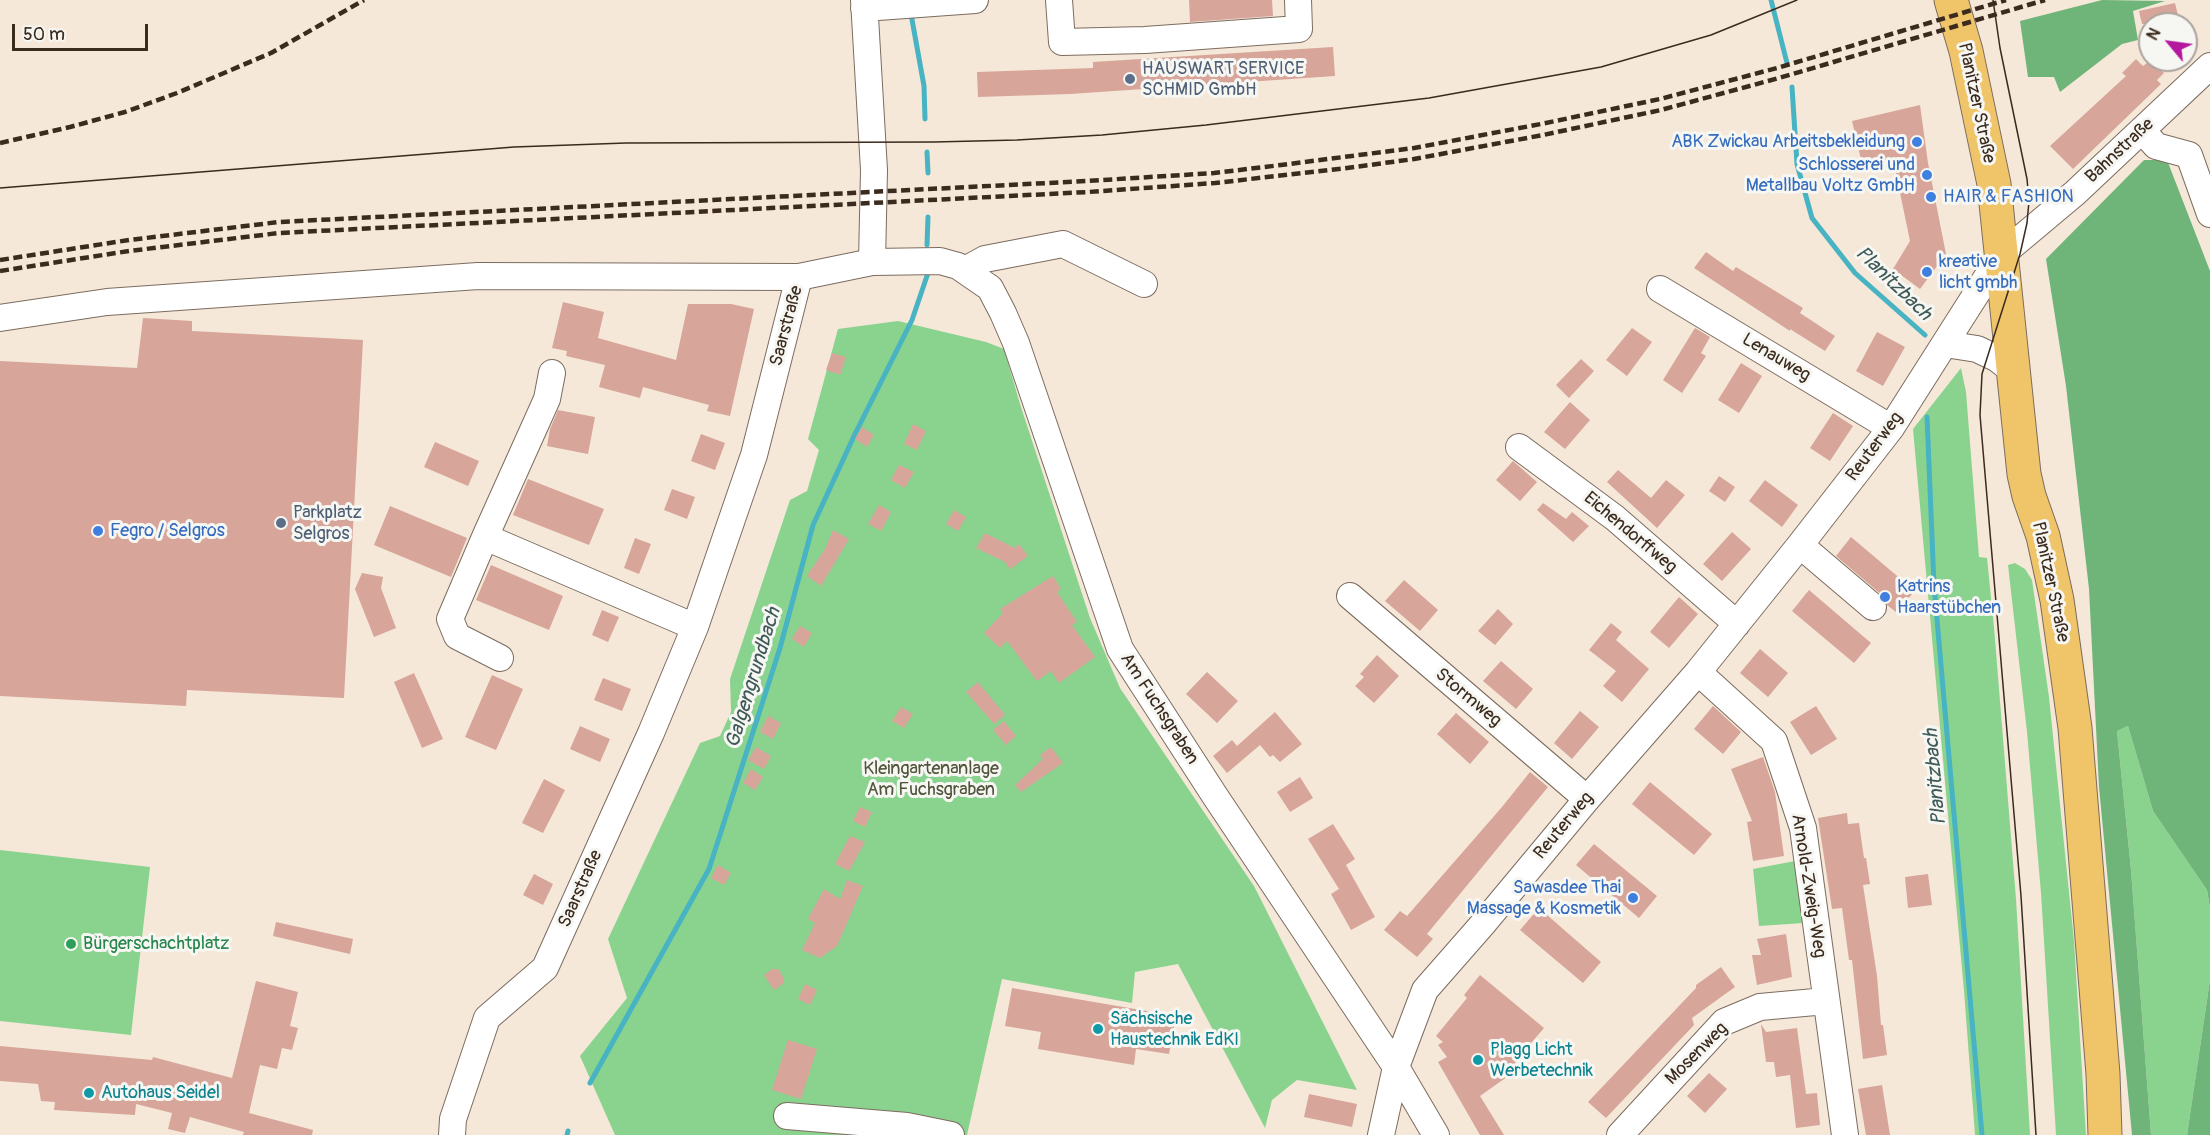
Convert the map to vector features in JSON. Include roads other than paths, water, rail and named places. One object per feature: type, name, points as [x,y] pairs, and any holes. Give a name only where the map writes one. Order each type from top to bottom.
[{"type":"main road","name":"Planitzer Straße","points":[[1951,0],[1966,51],[1984,130],[1995,194],[2024,474],[2028,496],[2043,536],[2057,600],[2075,728],[2103,1074],[2105,1135]]},
{"type":"street","points":[[872,262],[874,170],[864,4],[975,0]]},
{"type":"street","points":[[1059,0],[1062,42],[1145,40],[1299,29],[1298,0]]},
{"type":"street","name":"Bahnstraße","points":[[2001,255],[2075,194],[2210,66]]},
{"type":"street","points":[[2142,130],[2156,146],[2189,155],[2210,214]]},
{"type":"street","points":[[964,270],[985,259],[1063,244],[1144,284]]},
{"type":"street","name":"Reuterweg","points":[[1381,1135],[1396,1067],[1425,990],[1698,672],[1892,428],[2001,255]]},
{"type":"street","name":"Am Fuchsgraben","points":[[872,262],[940,261],[964,270],[990,288],[1016,343],[1120,649],[1396,1067],[1436,1135]]},
{"type":"street","name":"Saarstraße","points":[[452,1135],[453,1119],[487,1018],[545,968],[651,733],[695,627],[754,455],[799,278],[872,262]]},
{"type":"street","points":[[0,318],[107,302],[478,276],[799,278]]},
{"type":"street","name":"Lenauweg","points":[[1660,289],[1892,428]]},
{"type":"street","points":[[1945,344],[1977,349],[1996,358],[2013,371]]},
{"type":"street","points":[[500,658],[457,636],[450,619],[547,399],[552,373]]},
{"type":"street","name":"Eichendorffweg","points":[[1519,447],[1615,518],[1737,624]]},
{"type":"street","points":[[485,537],[695,627]]},
{"type":"street","points":[[1800,545],[1874,607]]},
{"type":"street","name":"Stormweg","points":[[1350,596],[1587,799]]},
{"type":"street","name":"Arnold-Zweig-Weg","points":[[1698,672],[1774,741],[1803,828],[1845,1135]]},
{"type":"street","name":"Mosenweg","points":[[1620,1135],[1724,1022],[1760,1006],[1826,1001]]},
{"type":"street","points":[[787,1116],[907,1126],[951,1135]]},
{"type":"waterway","name":"Planitzbach","points":[[1771,0],[1787,63]]},
{"type":"waterway","name":"Galgengrundbach","points":[[911,14],[924,86],[925,119]]},
{"type":"waterway","name":"Planitzbach","points":[[1792,87],[1797,164],[1812,218],[1855,273],[1925,335]]},
{"type":"waterway","name":"Galgengrundbach","points":[[927,152],[928,173]]},
{"type":"waterway","name":"Galgengrundbach","points":[[927,245],[928,217]]},
{"type":"waterway","name":"Galgengrundbach","points":[[590,1083],[709,869],[780,648],[813,525],[912,320],[928,273]]},
{"type":"waterway","name":"Planitzbach","points":[[1927,417],[1934,585],[1982,1135]]},
{"type":"waterway","name":"Galgengrundbach","points":[[567,1135],[568,1131]]},
{"type":"tram line","points":[[0,188],[514,147],[626,143],[1017,140],[1206,125],[1429,98],[1601,67],[1711,35],[1797,0]]},
{"type":"tram line","points":[[1993,0],[2000,48],[2027,179],[2029,201],[2020,254],[1982,374],[1980,415],[2021,896],[2036,1135]]},
{"type":"railway","points":[[0,143],[125,112],[177,93],[271,53],[364,0]]},
{"type":"railway","points":[[0,260],[129,240],[279,222],[1214,173],[1414,148],[1660,99],[1777,68],[2006,0]]},
{"type":"railway","points":[[0,271],[129,251],[279,233],[1088,192],[1215,183],[1347,168],[1414,159],[1661,110],[2045,0]]},
{"type":"place","name":"HAUSWART SERVICE SCHMID GmbH","points":[[1130,79]]},
{"type":"place","name":"ABK Zwickau Arbeitsbekleidung","points":[[1917,142]]},
{"type":"place","name":"Schlosserei und Metallbau Voltz GmbH","points":[[1927,175]]},
{"type":"place","name":"HAIR & FASHION","points":[[1931,197]]},
{"type":"place","name":"kreative licht gmbh","points":[[1927,272]]},
{"type":"place","name":"Parkplatz Selgros","points":[[281,523]]},
{"type":"place","name":"Fegro / Selgros","points":[[98,531]]},
{"type":"place","name":"Katrins Haarstübchen","points":[[1885,597]]},
{"type":"place","name":"Sawasdee Thai Massage & Kosmetik","points":[[1633,898]]},
{"type":"place","name":"Bürgerschachtplatz","points":[[71,944]]},
{"type":"place","name":"Sächsische Haustechnik EdKI","points":[[1098,1029]]},
{"type":"place","name":"Plagg Licht Werbetechnik","points":[[1478,1060]]},
{"type":"place","name":"Autohaus Seidel","points":[[89,1093]]},
{"type":"park label","name":"Kleingartenanlage Am Fuchsgraben","points":[[931,779]]}]
